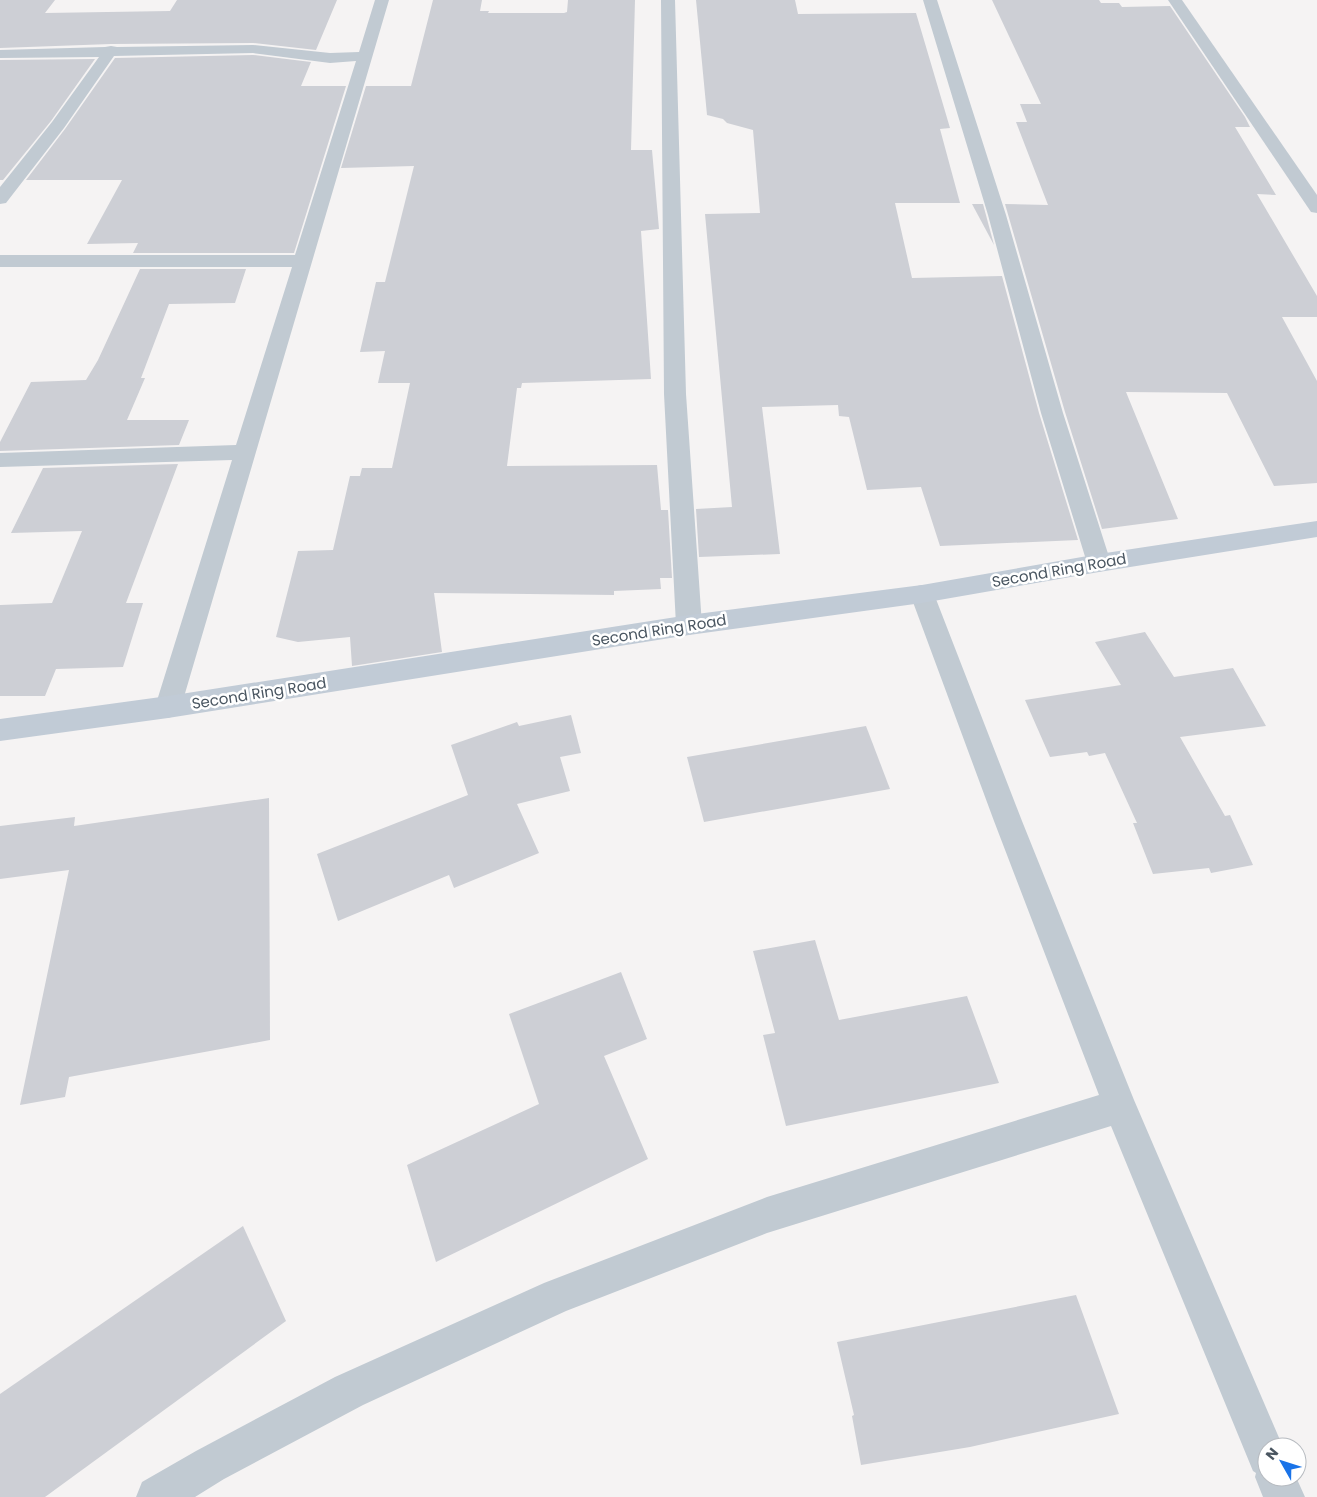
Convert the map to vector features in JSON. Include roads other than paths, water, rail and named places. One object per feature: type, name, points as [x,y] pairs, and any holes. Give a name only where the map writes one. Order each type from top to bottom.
[{"type":"main road","name":"Second Ring Road","points":[[0,730],[168,708],[689,624],[922,594],[1099,562],[1317,529]]},
{"type":"street","points":[[168,708],[382,0]]},
{"type":"street","points":[[668,0],[675,394],[689,624]]},
{"type":"street","points":[[930,0],[994,206],[1052,413],[1099,562]]},
{"type":"street","points":[[1176,0],[1199,37],[1317,208]]},
{"type":"street","points":[[0,54],[111,50],[253,49],[324,57],[364,56]]},
{"type":"street","points":[[0,199],[58,125],[111,50]]},
{"type":"street","points":[[0,261],[303,261]]},
{"type":"street","points":[[0,460],[245,452]]},
{"type":"street","points":[[922,594],[1008,821],[1120,1106],[1259,1437]]},
{"type":"street","points":[[157,1497],[210,1465],[349,1391],[557,1296],[767,1215],[1120,1106]]}]
